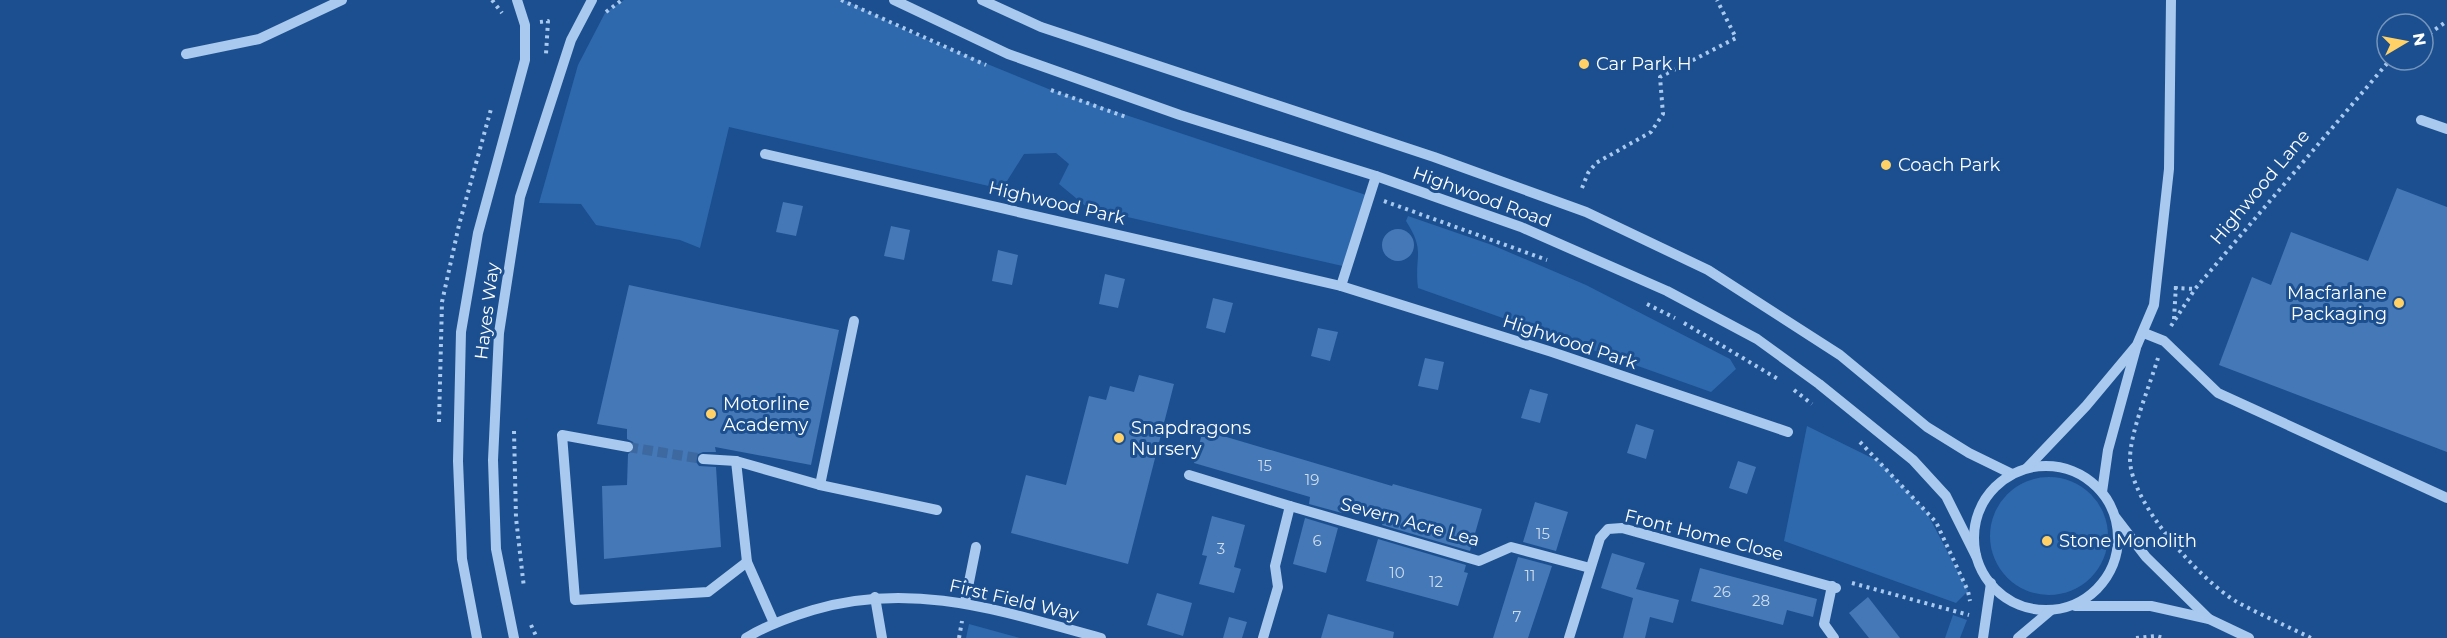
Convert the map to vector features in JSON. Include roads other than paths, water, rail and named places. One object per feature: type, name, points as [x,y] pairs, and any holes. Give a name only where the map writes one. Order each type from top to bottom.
[{"type":"street","points":[[186,54],[259,39],[342,0]]},
{"type":"street","name":"Hayes Way","points":[[477,638],[462,559],[458,460],[461,333],[478,234],[525,60],[525,25],[517,0]]},
{"type":"street","name":"Hayes Way","points":[[514,638],[496,549],[493,460],[499,333],[520,197],[571,40],[592,0]]},
{"type":"street","name":"Highwood Road","points":[[894,0],[1008,54],[1180,115],[1376,176],[1521,227],[1667,291],[1757,339],[1819,384],[1913,460],[1946,496],[1976,555]]},
{"type":"street","name":"Highwood Road","points":[[982,0],[1041,27],[1434,157],[1586,212],[1708,270],[1840,355],[1927,427],[1969,453],[2012,474]]},
{"type":"street","points":[[2027,468],[2137,345],[2144,333],[2158,288],[2169,169],[2171,0]]},
{"type":"street","points":[[2421,120],[2447,129]]},
{"type":"street","name":"Highwood Park","points":[[765,154],[1341,286],[1552,352],[1788,432]]},
{"type":"street","points":[[1341,286],[1376,176]]},
{"type":"street","points":[[820,485],[854,321]]},
{"type":"street","points":[[2144,333],[2163,341],[2218,393],[2447,498]]},
{"type":"street","points":[[2102,492],[2108,450],[2137,345]]},
{"type":"street","points":[[628,447],[562,435],[575,600],[708,592],[747,562]]},
{"type":"street","points":[[703,459],[736,461],[820,485],[937,510]]},
{"type":"street","points":[[736,461],[747,562],[774,623]]},
{"type":"street","points":[[2209,619],[2146,557],[2115,516],[2102,492],[2074,471],[2049,466],[2027,468],[2012,474],[1996,486],[1978,513],[1974,537],[1976,555],[1984,576],[2006,599],[2024,608],[2050,611],[2073,606],[2151,606],[2209,619],[2249,638]]},
{"type":"street","name":"Severn Acre Lea","points":[[1189,475],[1479,561],[1511,547],[1590,568]]},
{"type":"street","points":[[1263,638],[1278,587],[1275,566],[1290,506]]},
{"type":"street","points":[[2073,606],[2098,589],[2116,558],[2118,539],[2115,516]]},
{"type":"street","name":"Front Home Close","points":[[1569,638],[1600,538],[1608,529],[1622,528],[1834,587],[1824,624],[1834,638]]},
{"type":"street","points":[[965,602],[976,547]]},
{"type":"street","points":[[1983,638],[1991,583]]},
{"type":"street","points":[[875,597],[882,638]]},
{"type":"street","name":"First Field Way","points":[[746,638],[774,623],[832,604],[875,597],[965,602],[1101,638]]},
{"type":"street","points":[[2018,638],[2050,611]]},
{"type":"tunnel","points":[[628,447],[703,459]]},
{"type":"place","name":"Car Park H","points":[[1584,64]]},
{"type":"place","name":"Coach Park","points":[[1886,165]]},
{"type":"place","name":"Macfarlane Packaging","points":[[2399,303]]},
{"type":"place","name":"Motorline Academy","points":[[711,414]]},
{"type":"place","name":"Snapdragons Nursery","points":[[1119,438]]},
{"type":"place","name":"Stone Monolith","points":[[2047,541]]}]
